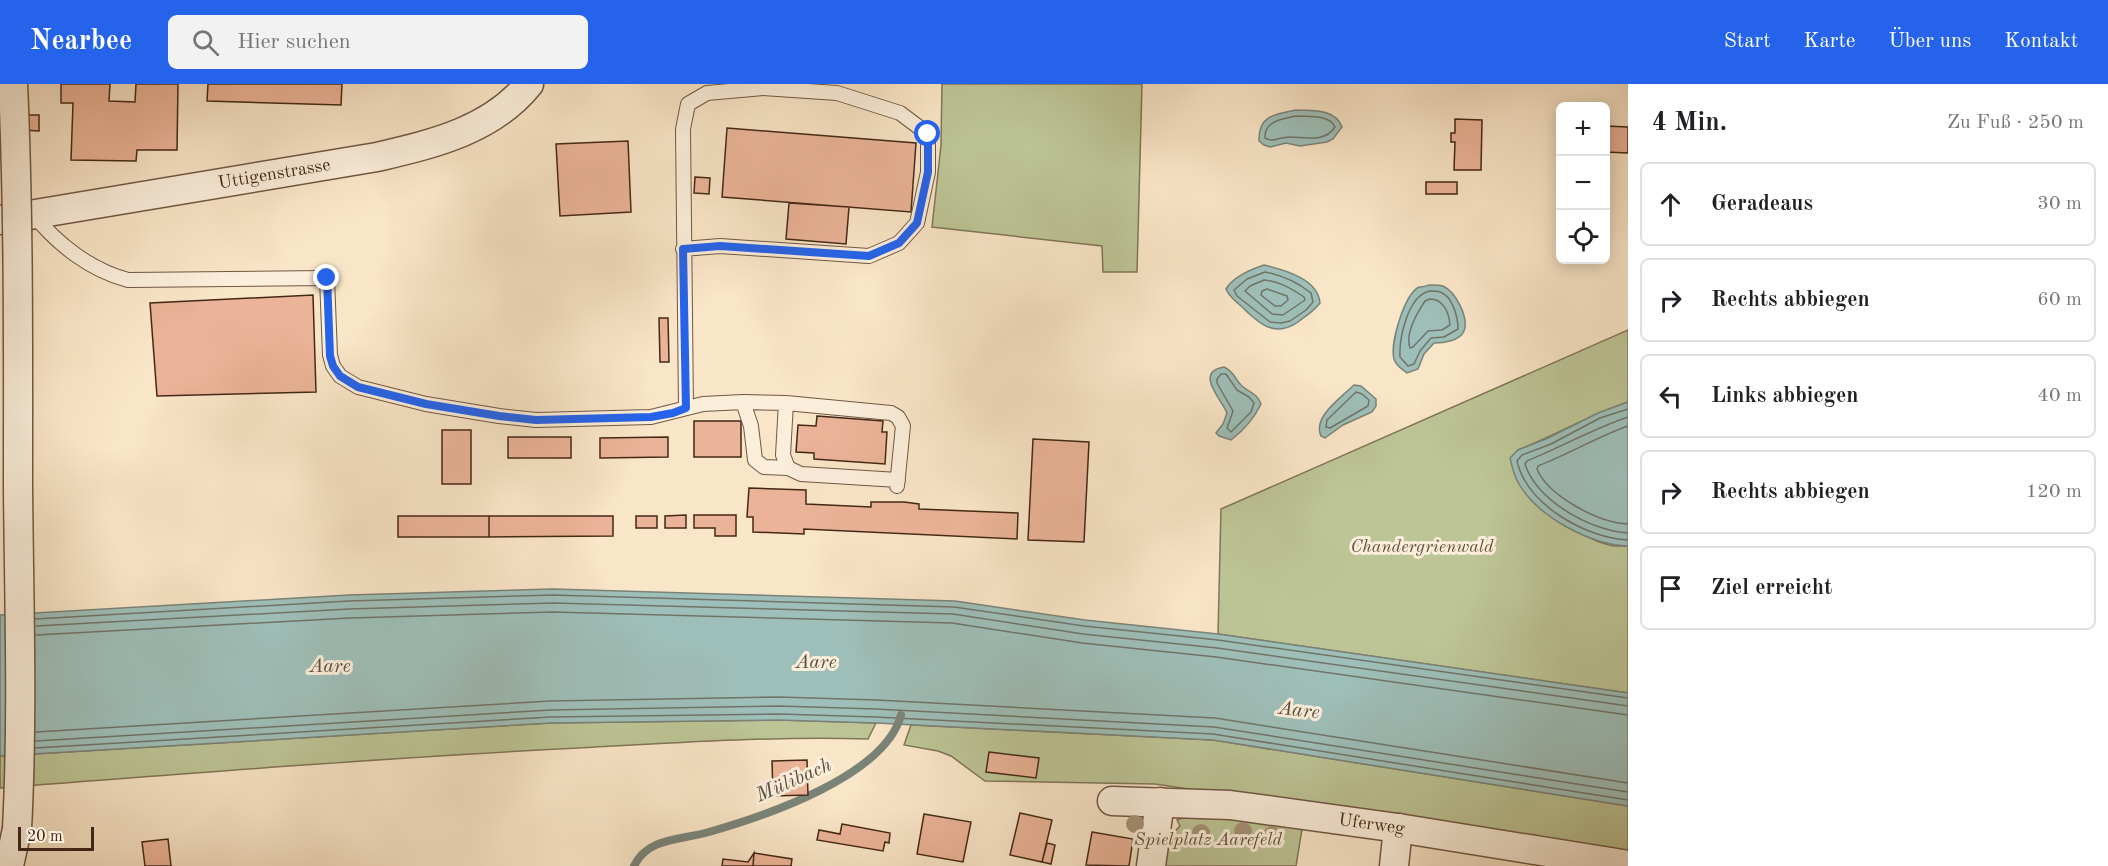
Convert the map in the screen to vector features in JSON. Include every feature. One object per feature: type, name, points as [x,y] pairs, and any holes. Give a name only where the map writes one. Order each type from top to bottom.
[{"type":"street","points":[[9,866],[17,829],[19,780],[18,351],[16,140],[13,84]]},
{"type":"street","name":"Uttigenstrasse","points":[[0,220],[241,172],[377,157],[451,138],[493,115],[529,84]]},
{"type":"street","name":"Uferweg","points":[[1112,801],[1230,805],[1398,828],[1628,865]]},
{"type":"street","points":[[1151,866],[1160,801]]},
{"type":"street","points":[[1394,866],[1398,828]]},
{"type":"lane","points":[[683,249],[720,246],[869,256],[899,243],[917,223],[928,172],[928,134],[900,112],[837,93],[763,88],[707,93],[688,104],[682,129],[683,249],[686,408]]},
{"type":"lane","points":[[33,214],[61,245],[106,273],[128,280],[327,278],[330,356],[340,376],[358,387],[426,404],[536,420],[651,417],[703,404],[743,402],[786,403],[891,413],[898,417],[903,426],[897,483],[801,474],[788,468],[764,467],[755,460],[751,426],[743,402]]},
{"type":"lane","points":[[786,403],[783,455],[788,468]]},
{"type":"green space","points":[[942,84],[1142,84],[1137,272],[1103,272],[1102,246],[932,227],[941,145]]},
{"type":"green space","name":"Chandergrienwald","points":[[1628,330],[1628,402],[1518,450],[1542,510],[1572,529],[1599,542],[1613,546],[1628,546],[1628,693],[1218,634],[1221,509]]},
{"type":"green space","points":[[779,720],[876,723],[868,739],[723,740],[506,752],[0,788],[0,756],[551,723]]},
{"type":"green space","points":[[911,725],[1213,740],[1628,806],[1628,854],[1155,784],[985,781],[951,756],[938,751],[904,745]]},
{"type":"green space","name":"Spielplatz Aarefeld","points":[[1193,814],[1302,829],[1296,866],[1158,866],[1169,837],[1180,826],[1177,820]]},
{"type":"water","points":[[1296,110],[1329,114],[1339,121],[1342,127],[1333,139],[1327,142],[1300,146],[1286,143],[1270,147],[1259,141],[1259,132],[1265,121],[1275,115]]},
{"type":"water","points":[[1264,265],[1290,273],[1307,282],[1318,295],[1320,303],[1290,327],[1275,329],[1261,323],[1233,299],[1226,289],[1238,277]]},
{"type":"water","points":[[1443,286],[1457,299],[1465,319],[1464,331],[1455,339],[1434,343],[1424,354],[1418,369],[1407,373],[1394,359],[1396,331],[1403,309],[1413,292],[1419,287]]},
{"type":"water","points":[[1224,367],[1242,386],[1255,395],[1261,404],[1248,424],[1231,440],[1216,433],[1227,413],[1210,381],[1215,370]]},
{"type":"water","points":[[1354,385],[1361,386],[1376,399],[1376,406],[1372,412],[1343,425],[1325,438],[1321,436],[1319,429],[1324,415]]},
{"type":"water","points":[[1628,402],[1628,546],[1598,541],[1552,518],[1528,496],[1519,484],[1510,458],[1518,450],[1598,413]]},
{"type":"water","name":"Aare","points":[[553,589],[955,601],[1085,620],[1218,634],[1628,693],[1628,806],[1213,740],[779,720],[551,723],[0,756],[0,615],[349,595]]},
{"type":"building","points":[[61,84],[110,84],[109,101],[135,102],[136,84],[178,84],[177,150],[137,150],[136,161],[71,160],[73,103],[61,103]]},
{"type":"building","points":[[208,84],[342,84],[341,105],[207,101]]},
{"type":"building","points":[[23,115],[39,115],[39,131],[23,130]]},
{"type":"building","points":[[1455,119],[1482,120],[1481,170],[1454,170],[1455,142],[1451,142],[1451,133],[1455,133]]},
{"type":"building","points":[[1610,126],[1628,127],[1628,153],[1610,152]]},
{"type":"building","points":[[727,128],[916,143],[911,212],[722,197]]},
{"type":"building","points":[[628,141],[631,212],[560,216],[556,144]]},
{"type":"building","points":[[695,177],[710,178],[709,194],[694,193]]},
{"type":"building","points":[[1426,182],[1457,182],[1457,194],[1426,194]]},
{"type":"building","points":[[789,203],[849,207],[846,244],[786,239]]},
{"type":"building","points":[[313,295],[316,392],[157,396],[150,303]]},
{"type":"building","points":[[659,318],[668,318],[669,362],[660,362]]},
{"type":"building","points":[[817,416],[883,421],[882,432],[887,432],[885,464],[814,459],[814,453],[796,452],[798,425],[816,426]]},
{"type":"building","points":[[694,421],[741,421],[741,457],[694,457]]},
{"type":"building","points":[[442,430],[471,430],[471,484],[442,484]]},
{"type":"building","points":[[508,437],[571,437],[571,458],[508,458]]},
{"type":"building","points":[[668,437],[668,457],[600,458],[600,438]]},
{"type":"building","points":[[1033,439],[1089,442],[1084,542],[1028,540]]},
{"type":"building","points":[[749,488],[806,490],[806,504],[871,507],[871,502],[904,502],[919,504],[919,509],[1018,513],[1017,539],[804,529],[804,534],[753,532],[753,517],[747,517]]},
{"type":"building","points":[[686,515],[686,528],[665,528],[665,516]]},
{"type":"building","points":[[694,515],[736,515],[736,536],[715,536],[715,528],[694,528]]},
{"type":"building","points":[[398,516],[489,516],[489,537],[398,537]]},
{"type":"building","points":[[489,516],[613,516],[613,536],[489,537]]},
{"type":"building","points":[[636,516],[657,516],[657,528],[636,528]]},
{"type":"building","points":[[989,752],[1039,758],[1036,778],[986,772]]},
{"type":"building","points":[[807,760],[808,795],[773,796],[772,761]]},
{"type":"building","points":[[1020,813],[1052,820],[1042,862],[1010,855]]},
{"type":"building","points":[[924,814],[971,822],[963,862],[917,854]]},
{"type":"building","points":[[842,824],[890,833],[889,843],[885,842],[883,851],[817,840],[819,830],[840,834]]},
{"type":"building","points":[[1092,832],[1133,839],[1129,866],[1086,865]]},
{"type":"building","points":[[168,839],[171,866],[145,866],[142,842]]},
{"type":"building","points":[[1047,843],[1055,845],[1051,864],[1042,862]]},
{"type":"building","points":[[754,853],[792,859],[791,866],[753,866]]},
{"type":"building","points":[[754,853],[753,866],[722,866],[723,859],[748,862]]},
{"type":"waterway","name":"Mülibach","points":[[634,866],[640,857],[657,845],[760,816],[848,775],[872,757],[890,737],[901,715]]},
{"type":"route","points":[[327,278],[330,356],[340,376],[358,387],[426,404],[536,420],[651,417],[673,413],[686,408],[683,249],[720,246],[869,256],[899,243],[917,223],[928,172],[928,134]]}]
